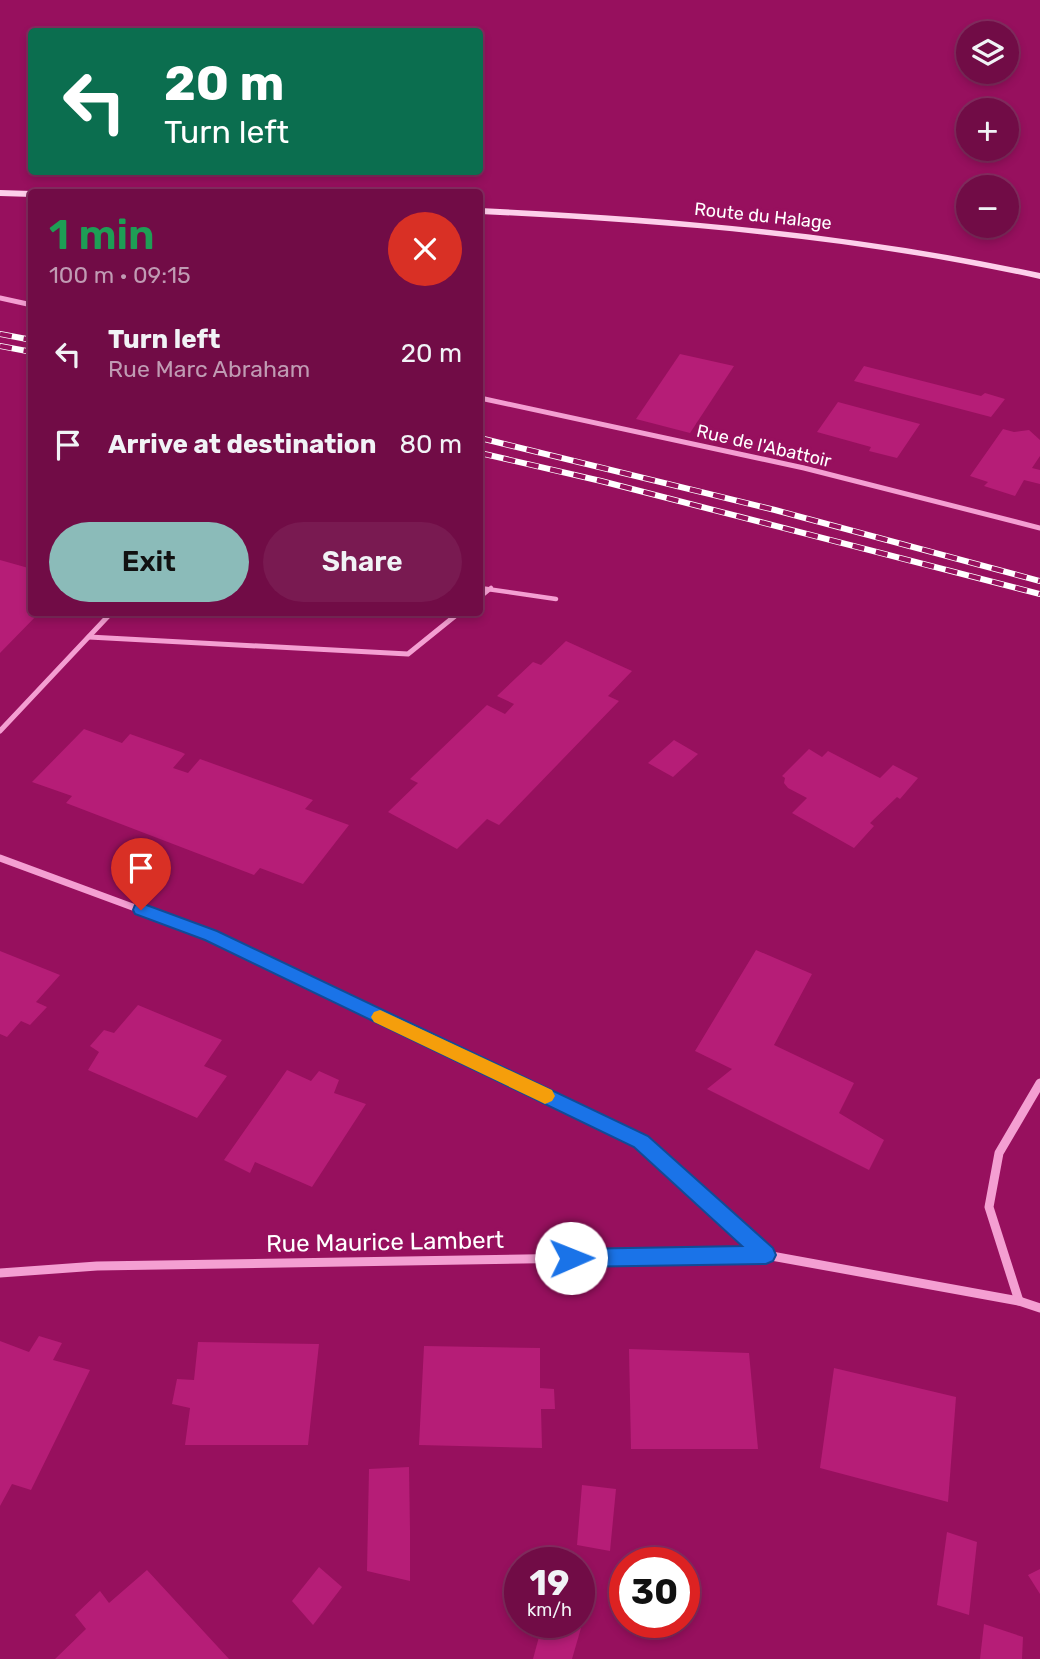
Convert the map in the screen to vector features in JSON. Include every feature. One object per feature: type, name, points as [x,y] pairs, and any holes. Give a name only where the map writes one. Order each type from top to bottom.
[{"type":"main road","points":[[0,193],[28,194]]},
{"type":"main road","name":"Route du Halage","points":[[483,212],[742,228],[887,247],[1040,276]]},
{"type":"street","points":[[0,298],[28,303]]},
{"type":"street","name":"Rue de l'Abattoir","points":[[483,399],[804,468],[1040,528]]},
{"type":"street","points":[[0,858],[211,936],[641,1142],[766,1255]]},
{"type":"street","points":[[1019,1301],[989,1207],[999,1153],[1040,1083]]},
{"type":"street","name":"Rue Maurice Lambert","points":[[0,1273],[97,1266],[766,1255],[1019,1301],[1040,1308]]},
{"type":"lane","points":[[483,588],[556,599]]},
{"type":"lane","points":[[483,595],[491,588]]},
{"type":"lane","points":[[0,731],[108,616]]},
{"type":"lane","points":[[89,637],[408,654],[455,616]]},
{"type":"building","points":[[680,354],[734,366],[690,433],[636,419]]},
{"type":"building","points":[[864,366],[981,396],[985,393],[1005,399],[991,417],[854,381]]},
{"type":"building","points":[[838,402],[920,424],[897,458],[869,451],[871,447],[817,432]]},
{"type":"building","points":[[1003,429],[1014,432],[1029,430],[1040,440],[1040,456],[1032,468],[1040,470],[1040,484],[1024,480],[1015,496],[984,486],[988,482],[970,476]]},
{"type":"building","points":[[0,560],[28,568],[28,616],[36,616],[0,653]]},
{"type":"building","points":[[566,641],[632,671],[608,696],[619,701],[499,825],[487,819],[457,849],[388,812],[418,783],[410,779],[487,705],[505,714],[514,704],[497,696],[533,662],[541,665]]},
{"type":"building","points":[[84,729],[122,743],[130,734],[181,752],[185,754],[173,768],[188,773],[200,759],[286,790],[313,800],[305,809],[349,825],[303,884],[260,868],[254,875],[66,803],[72,796],[32,782]]},
{"type":"building","points":[[674,740],[698,754],[673,777],[648,763]]},
{"type":"building","points":[[809,749],[822,757],[828,751],[880,778],[893,765],[918,778],[900,799],[897,797],[870,823],[874,826],[854,848],[792,813],[807,798],[788,788],[782,776]]},
{"type":"building","points":[[756,950],[812,974],[774,1045],[854,1083],[839,1113],[884,1140],[869,1170],[707,1089],[732,1069],[695,1051]]},
{"type":"building","points":[[0,951],[60,975],[36,1002],[47,1007],[30,1025],[21,1021],[7,1037],[0,1034]]},
{"type":"building","points":[[138,1005],[222,1040],[204,1066],[227,1076],[197,1118],[88,1070],[99,1052],[90,1046],[104,1030],[114,1033]]},
{"type":"building","points":[[287,1070],[311,1081],[319,1071],[339,1080],[334,1093],[366,1104],[312,1187],[255,1162],[250,1173],[224,1160]]},
{"type":"building","points":[[39,1336],[62,1343],[53,1360],[90,1370],[31,1490],[12,1484],[0,1506],[0,1341],[29,1352]]},
{"type":"building","points":[[198,1342],[319,1344],[308,1445],[185,1445],[190,1408],[172,1404],[177,1379],[194,1380]]},
{"type":"building","points":[[424,1346],[540,1348],[540,1388],[554,1389],[555,1409],[541,1409],[542,1448],[419,1445]]},
{"type":"building","points":[[629,1349],[749,1353],[758,1449],[631,1449]]},
{"type":"building","points":[[834,1368],[956,1397],[948,1502],[820,1468]]},
{"type":"building","points":[[409,1467],[410,1581],[367,1571],[369,1469]]},
{"type":"building","points":[[582,1485],[616,1489],[609,1551],[577,1545]]},
{"type":"building","points":[[947,1532],[977,1542],[969,1615],[937,1605]]},
{"type":"building","points":[[319,1567],[342,1587],[313,1625],[292,1601]]},
{"type":"building","points":[[1040,1569],[1040,1594],[1028,1575]]},
{"type":"building","points":[[147,1570],[229,1659],[55,1659],[86,1629],[75,1615],[100,1591],[109,1603]]},
{"type":"building","points":[[984,1624],[1023,1637],[1022,1659],[980,1659]]},
{"type":"building","points":[[539,1638],[578,1638],[572,1659],[533,1659]]},
{"type":"railway","points":[[0,334],[28,339]]},
{"type":"railway","points":[[0,346],[28,351]]},
{"type":"railway","points":[[483,439],[775,510],[1040,581]]},
{"type":"railway","points":[[483,454],[601,481],[1040,594]]},
{"type":"slow traffic","points":[[380,1017],[545,1096]]},
{"type":"route","points":[[141,910],[211,936],[641,1142],[766,1255],[571,1258]]}]
